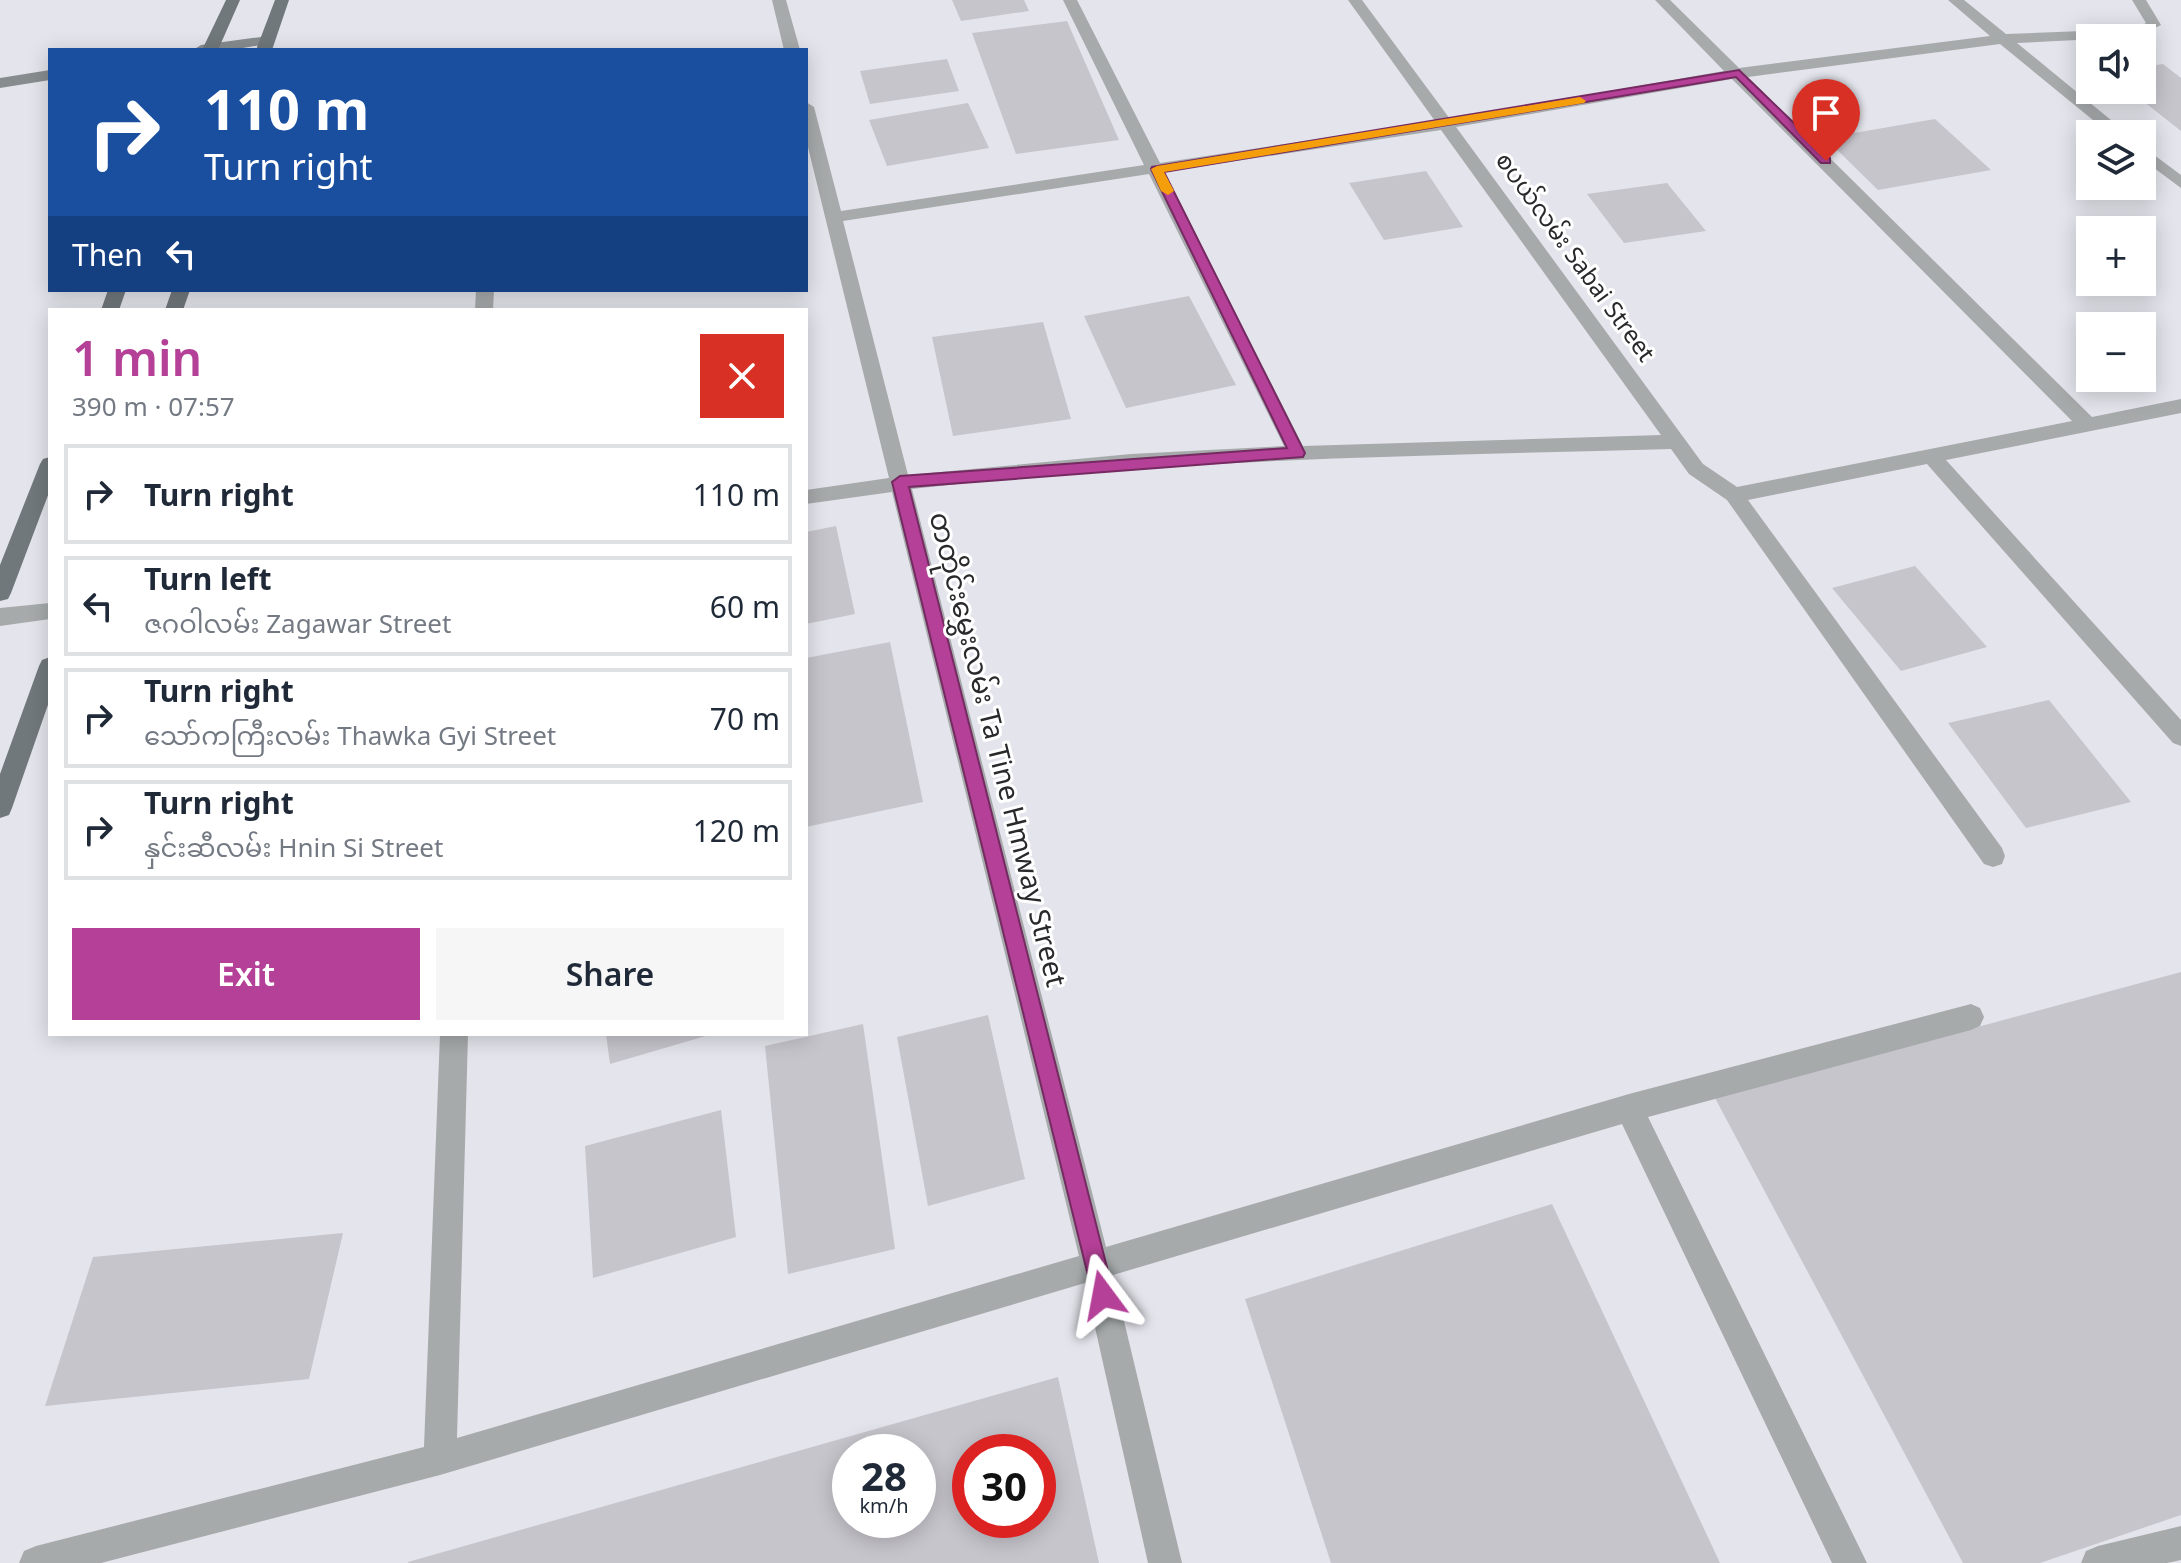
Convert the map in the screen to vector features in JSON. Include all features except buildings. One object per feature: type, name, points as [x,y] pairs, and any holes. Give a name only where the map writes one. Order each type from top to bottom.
[{"type":"main road","points":[[208,48],[233,0]]},
{"type":"main road","points":[[222,48],[266,45],[282,0]]},
{"type":"main road","points":[[0,83],[48,75]]},
{"type":"main road","points":[[0,593],[48,469]]},
{"type":"main road","points":[[0,808],[48,672]]},
{"type":"street","points":[[779,0],[791,48]]},
{"type":"street","points":[[1070,0],[1297,453]]},
{"type":"street","name":"စပယ်လမ်း Sabai Street","points":[[1355,0],[1696,469],[1734,495],[1993,856]]},
{"type":"street","points":[[1662,0],[1739,73],[2086,423]]},
{"type":"street","points":[[1955,0],[2103,120]]},
{"type":"street","points":[[834,217],[1447,124],[1739,73],[2003,39],[2137,33],[2154,25],[2139,0]]},
{"type":"street","name":"တတိုင်းမွှေးလမ်း Ta Tine Hmway Street","points":[[808,115],[1096,1266],[1165,1563]]},
{"type":"street","points":[[2156,162],[2181,183]]},
{"type":"street","points":[[1734,495],[1933,458],[2086,423],[2181,406]]},
{"type":"street","points":[[808,497],[900,482],[1297,453],[1676,442]]},
{"type":"street","points":[[1933,458],[2181,736]]},
{"type":"street","points":[[0,617],[48,611]]},
{"type":"street","points":[[36,1563],[440,1459],[1629,1108],[1971,1017]]},
{"type":"street","points":[[440,1459],[454,1036]]},
{"type":"street","points":[[1629,1108],[1850,1563]]},
{"type":"street","points":[[2098,1563],[2178,1550]]},
{"type":"slow traffic","points":[[1168,191],[1157,169],[1580,101]]},
{"type":"route","points":[[1103,1295],[900,482],[1297,453],[1157,169],[1447,124],[1739,73],[1826,161]]}]
